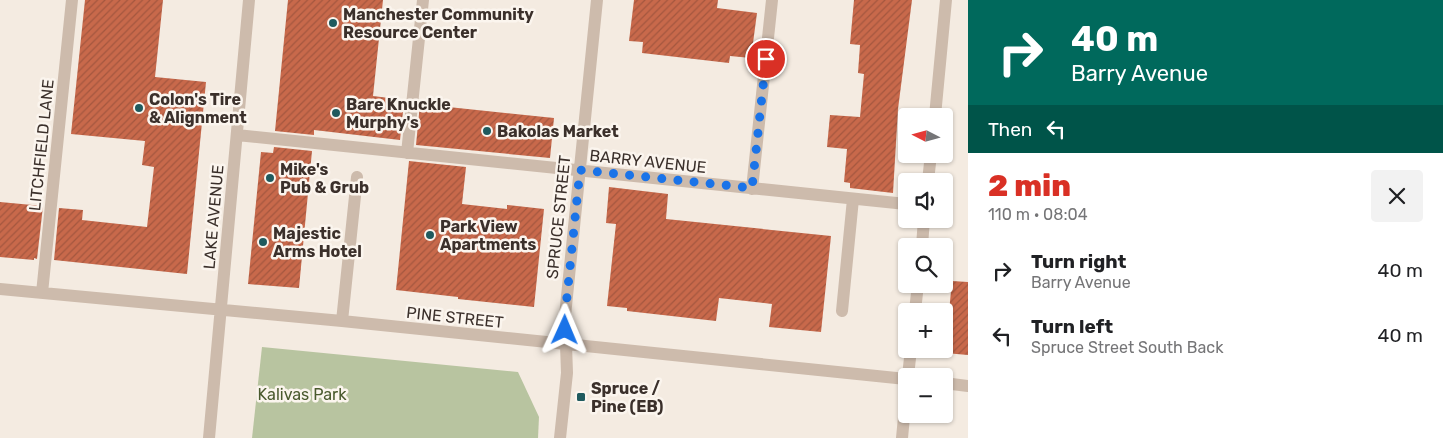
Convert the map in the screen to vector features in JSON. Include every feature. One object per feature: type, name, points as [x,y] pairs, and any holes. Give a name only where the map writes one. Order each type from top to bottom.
[{"type":"street","name":"LITCHFIELD LANE","points":[[42,293],[72,0]]},
{"type":"street","name":"LAKE AVENUE","points":[[208,438],[249,0]]},
{"type":"street","points":[[407,153],[423,0]]},
{"type":"street","name":"SPRUCE STREET","points":[[560,438],[567,373],[565,316],[597,0]]},
{"type":"street","points":[[752,188],[772,0]]},
{"type":"street","points":[[936,108],[946,0]]},
{"type":"street","name":"BARRY AVENUE","points":[[237,135],[898,203]]},
{"type":"street","points":[[342,322],[356,177]]},
{"type":"street","points":[[842,311],[853,199]]},
{"type":"street","name":"PINE STREET","points":[[0,289],[898,377]]},
{"type":"street","points":[[953,384],[968,386]]},
{"type":"street","points":[[902,438],[903,423]]},
{"type":"green space","name":"Kalivas Park","points":[[262,347],[518,372],[539,417],[538,438],[252,438]]},
{"type":"building","points":[[85,0],[163,0],[155,77],[206,82],[187,274],[54,260],[59,208],[83,210],[82,220],[147,227],[154,167],[142,165],[145,141],[71,134]]},
{"type":"building","points":[[288,0],[383,0],[373,96],[397,99],[397,101],[404,102],[400,140],[314,130],[314,135],[275,131]]},
{"type":"building","points":[[634,0],[718,0],[717,8],[757,13],[751,58],[730,56],[729,63],[642,53],[643,42],[629,41]]},
{"type":"building","points":[[854,0],[912,0],[898,108],[893,193],[850,188],[850,183],[844,182],[847,149],[827,147],[830,115],[860,117],[864,74],[858,73],[860,45],[850,44]]},
{"type":"building","name":"Bakolas Market","points":[[420,104],[554,118],[550,158],[416,145]]},
{"type":"building","points":[[274,147],[312,151],[299,288],[248,284],[261,152],[273,153]]},
{"type":"building","points":[[409,161],[466,167],[462,204],[507,209],[507,205],[544,209],[534,307],[396,290]]},
{"type":"building","points":[[609,187],[668,194],[666,219],[831,236],[821,332],[769,327],[772,304],[719,298],[716,321],[627,311],[627,308],[607,306],[616,224],[606,223]]},
{"type":"building","points":[[0,202],[43,206],[37,259],[0,257]]},
{"type":"building","points":[[953,281],[968,282],[968,355],[953,354],[953,303],[950,303],[951,293],[953,293]]},
{"type":"place","name":"Manchester Community Resource Center","points":[[333,23]]},
{"type":"place","name":"Colon's Tire & Alignment","points":[[139,108]]},
{"type":"place","name":"Bare Knuckle Murphy's","points":[[336,113]]},
{"type":"place","name":"Bakolas Market","points":[[487,131]]},
{"type":"place","name":"Mike's Pub & Grub","points":[[270,178]]},
{"type":"place","name":"Park View Apartments","points":[[430,235]]},
{"type":"place","name":"Majestic Arms Hotel","points":[[263,242]]},
{"type":"place","name":"Spruce / Pine (EB)","points":[[581,397]]},
{"type":"route","points":[[565,330],[580,170],[752,188],[766,59]]}]
